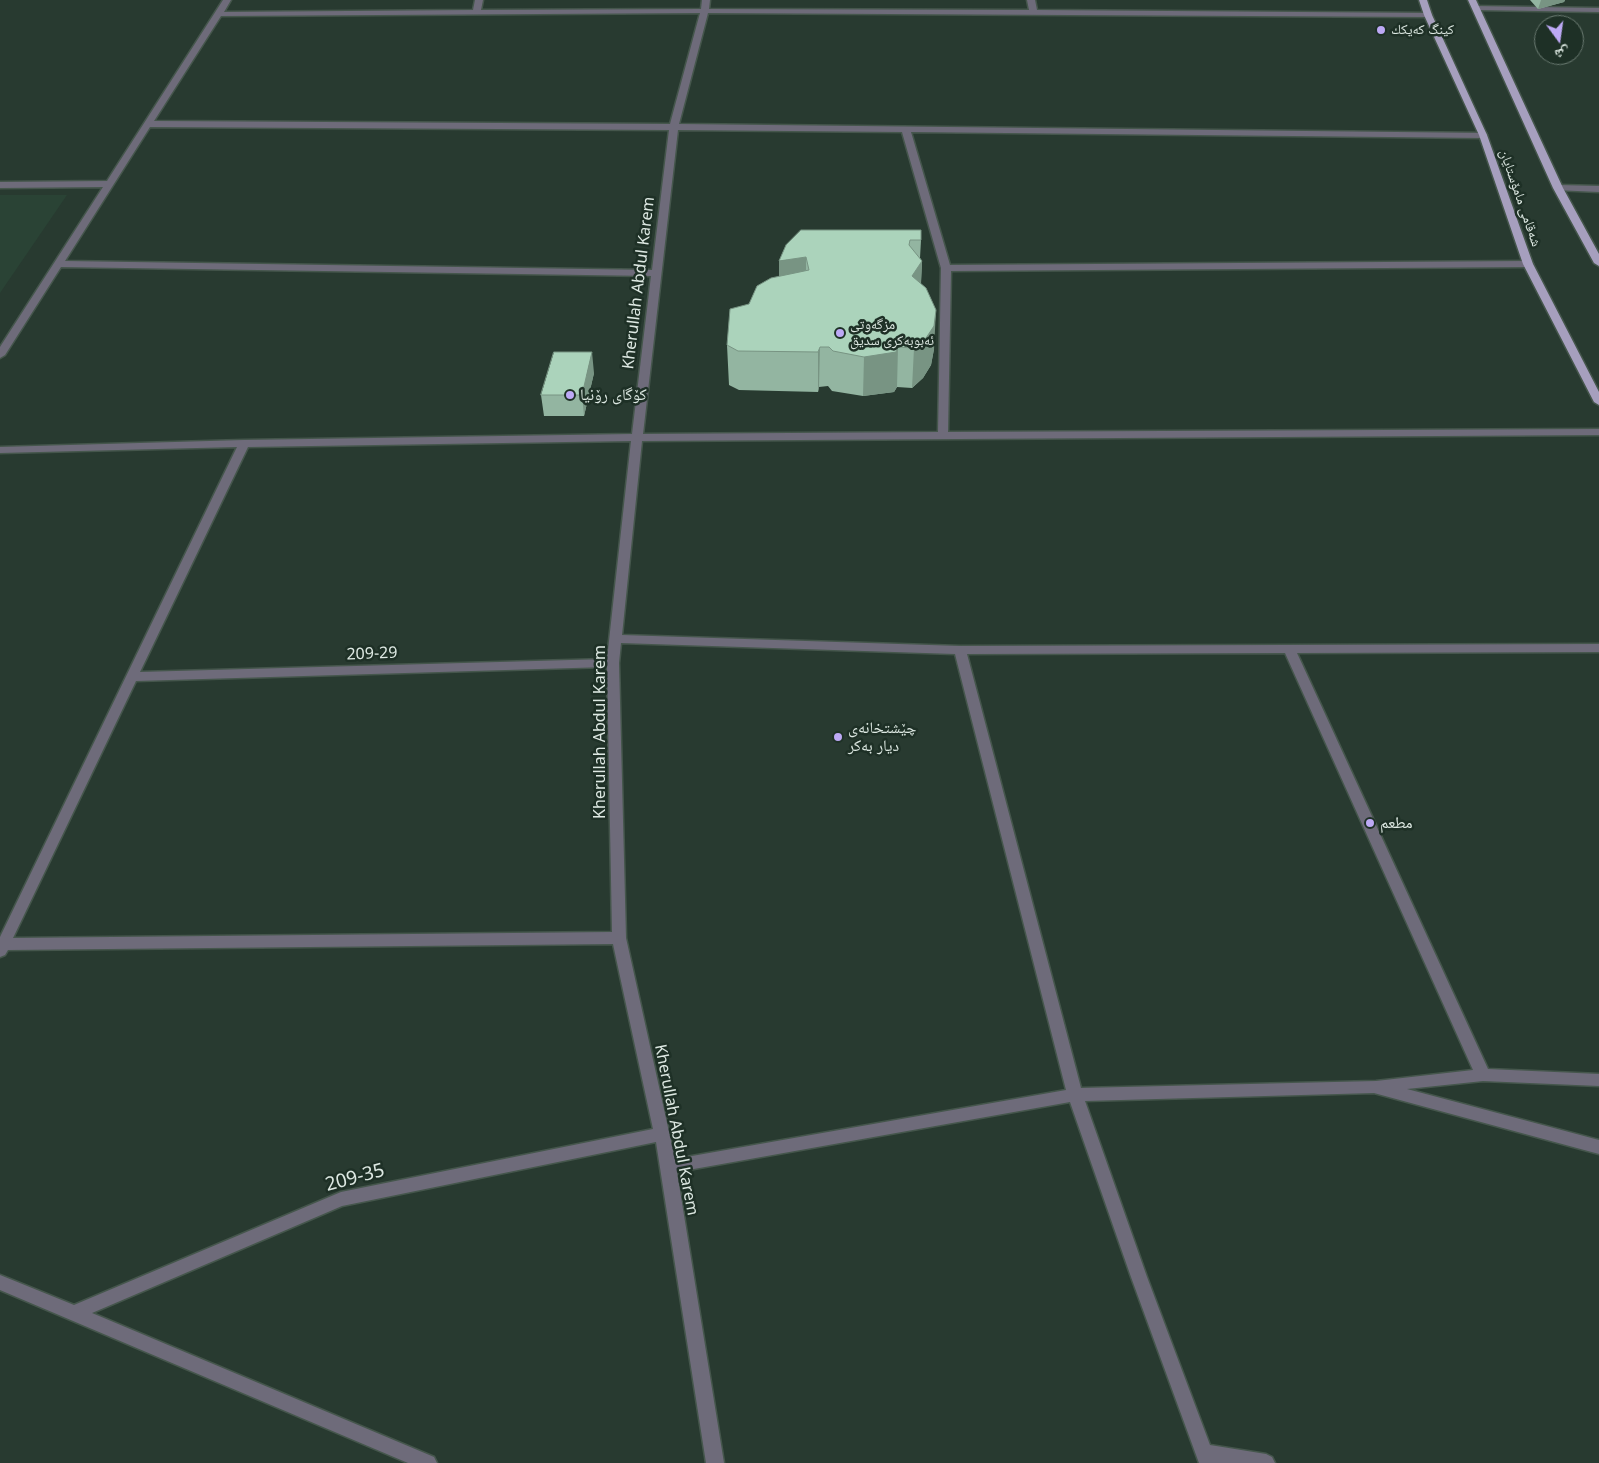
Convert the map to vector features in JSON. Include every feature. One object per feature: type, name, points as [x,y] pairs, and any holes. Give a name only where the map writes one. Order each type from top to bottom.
[{"type":"main road","name":"شەقامی مامۆستایان","points":[[1423,0],[1428,15],[1483,135],[1528,264],[1599,402]]},
{"type":"main road","points":[[1474,4],[1558,188],[1599,263]]},
{"type":"street","points":[[0,355],[3,345],[149,124],[227,0]]},
{"type":"street","points":[[476,13],[479,0]]},
{"type":"street","points":[[1031,0],[1034,13]]},
{"type":"street","points":[[1474,4],[1599,10]]},
{"type":"street","points":[[218,14],[476,13],[705,6],[1034,13],[1428,15]]},
{"type":"street","name":"Kherullah Abdul Karem","points":[[705,6],[674,126],[637,437],[613,663],[620,938],[669,1167],[716,1463]]},
{"type":"street","points":[[149,124],[674,126],[1483,135]]},
{"type":"street","points":[[906,129],[946,268],[943,436]]},
{"type":"street","points":[[0,186],[110,184]]},
{"type":"street","points":[[1558,188],[1599,189]]},
{"type":"street","points":[[57,264],[656,273]]},
{"type":"street","points":[[946,268],[1528,264]]},
{"type":"street","points":[[0,450],[244,442],[637,437],[1599,432]]},
{"type":"street","points":[[244,442],[2,948],[620,938]]},
{"type":"street","points":[[616,639],[960,650],[1599,648]]},
{"type":"street","points":[[960,650],[1075,1095],[1139,1277],[1207,1458],[1266,1463]]},
{"type":"street","points":[[1290,650],[1484,1075]]},
{"type":"street","name":"209-29","points":[[132,677],[613,663]]},
{"type":"street","points":[[669,1167],[1075,1095],[1374,1087],[1484,1075],[1599,1080]]},
{"type":"street","points":[[1374,1087],[1599,1146]]},
{"type":"street","name":"209-35","points":[[74,1314],[341,1200],[462,1173],[662,1134]]},
{"type":"street","points":[[0,1282],[428,1463]]},
{"type":"shaded area","points":[[0,195],[67,195],[0,293]]},
{"type":"building","points":[[801,230],[921,230],[921,240],[910,240],[909,245],[922,261],[912,276],[926,288],[936,310],[934,326],[926,338],[914,348],[898,347],[896,352],[864,357],[833,351],[829,347],[820,347],[818,352],[738,351],[727,345],[730,309],[749,304],[757,286],[771,278],[809,270],[806,257],[779,261],[786,245]]},
{"type":"building","points":[[554,352],[592,352],[582,395],[541,395]]},
{"type":"place","name":"کينگ کەیکك","points":[[1381,30]]},
{"type":"place","name":"مزگەوتی ئەبوبەکری سدیق","points":[[840,333]]},
{"type":"place","name":"کۆگای رۆنیا","points":[[570,395]]},
{"type":"place","name":"چێشتخانەی دیار بەکر","points":[[838,737]]},
{"type":"place","name":"مطعم","points":[[1370,823]]}]
